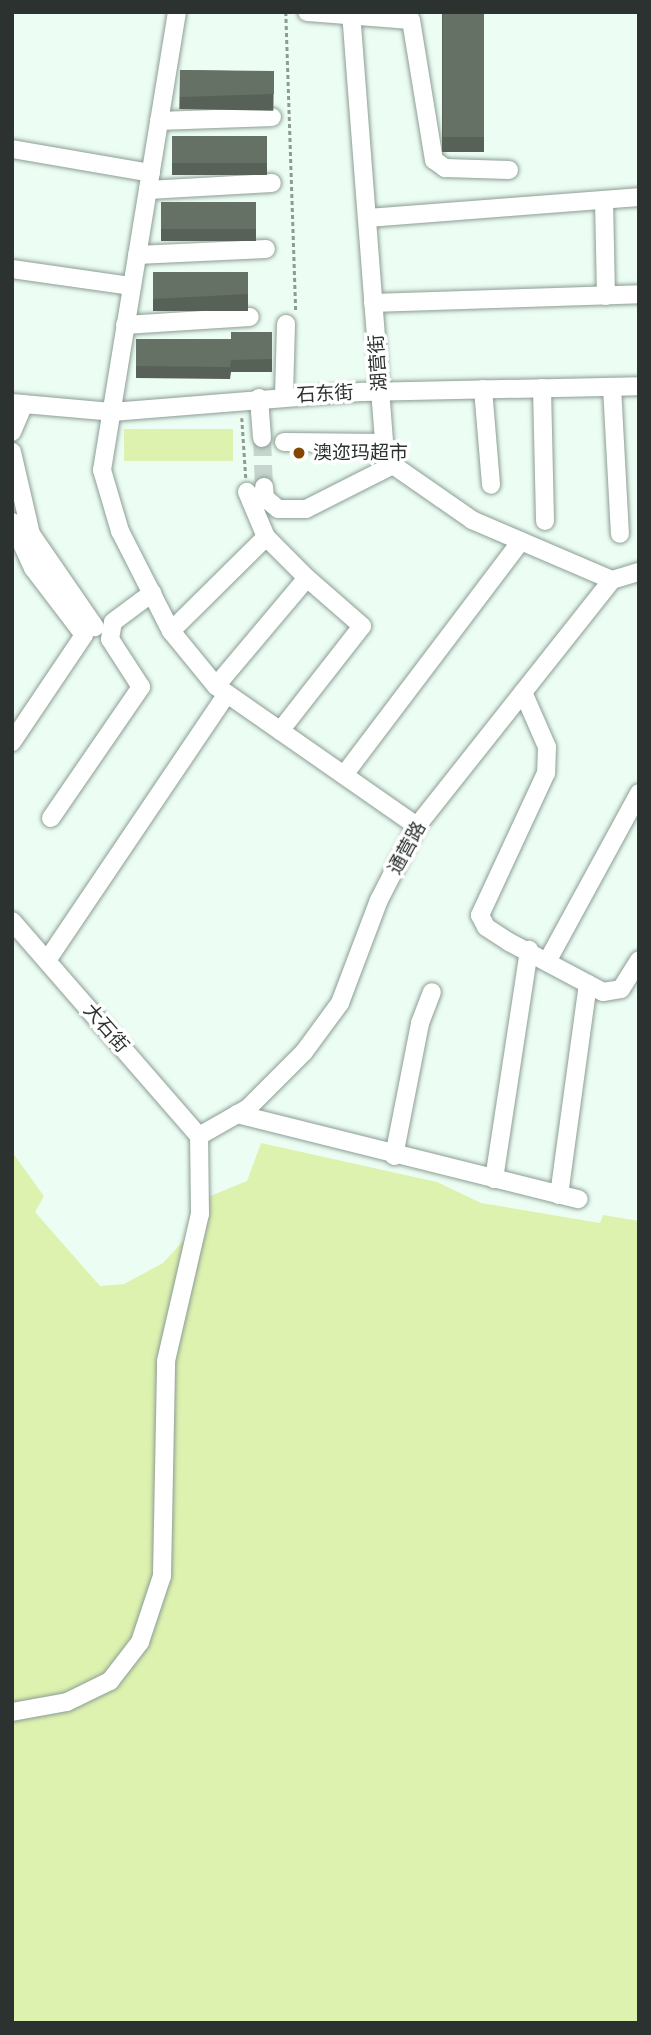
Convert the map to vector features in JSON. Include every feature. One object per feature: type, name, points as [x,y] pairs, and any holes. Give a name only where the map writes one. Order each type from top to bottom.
[{"type":"street","points":[[177,12],[102,470],[120,531],[172,631],[222,690],[417,826]]},
{"type":"street","points":[[307,12],[351,16],[411,16],[434,160],[445,168],[509,170]]},
{"type":"street","name":"湖营街","points":[[351,16],[384,443],[393,465]]},
{"type":"street","points":[[159,121],[272,117]]},
{"type":"street","points":[[12,149],[149,182],[272,183]]},
{"type":"street","points":[[367,218],[639,197]]},
{"type":"street","points":[[604,200],[606,296]]},
{"type":"street","points":[[137,255],[266,249]]},
{"type":"street","points":[[12,269],[132,286]]},
{"type":"street","points":[[373,303],[639,294]]},
{"type":"street","points":[[125,325],[250,317]]},
{"type":"street","points":[[284,396],[285,324]]},
{"type":"street","name":"石东街","points":[[18,404],[112,412],[249,398],[380,391],[639,386]]},
{"type":"street","points":[[612,387],[620,534]]},
{"type":"street","points":[[542,388],[545,521]]},
{"type":"street","points":[[483,389],[491,485]]},
{"type":"street","points":[[249,398],[262,438]]},
{"type":"street","points":[[12,432],[18,404]]},
{"type":"street","points":[[284,442],[384,443]]},
{"type":"street","points":[[12,452],[31,534],[95,628]]},
{"type":"street","points":[[256,489],[278,509],[306,509],[340,498],[393,465],[472,520],[612,580],[639,572]]},
{"type":"street","points":[[256,489],[266,537],[307,578],[362,626],[280,731]]},
{"type":"street","points":[[12,522],[33,568],[84,635],[12,743]]},
{"type":"street","points":[[172,631],[266,537]]},
{"type":"street","points":[[344,775],[521,541]]},
{"type":"street","points":[[48,960],[222,690],[307,578]]},
{"type":"street","name":"通营路","points":[[199,1136],[236,1114],[304,1052],[340,1003],[379,900],[417,826],[612,580]]},
{"type":"street","points":[[51,818],[141,687],[110,639],[113,622],[152,593]]},
{"type":"street","points":[[523,692],[547,747],[546,773],[480,915],[486,928],[603,992],[630,992],[639,960]]},
{"type":"street","points":[[548,960],[639,793]]},
{"type":"street","name":"大石街","points":[[12,921],[199,1136]]},
{"type":"street","points":[[494,1180],[529,950]]},
{"type":"street","points":[[559,1195],[589,984]]},
{"type":"street","points":[[394,1156],[420,1023],[432,992]]},
{"type":"street","points":[[236,1114],[394,1156],[579,1199]]},
{"type":"street","points":[[12,1712],[67,1702],[110,1681],[140,1642],[162,1576],[166,1361],[200,1214],[199,1136]]},
{"type":"path","points":[[285,324],[297,310],[286,12]]},
{"type":"path","points":[[249,398],[256,489]]},
{"type":"green space","points":[[124,429],[233,429],[233,461],[124,461]]},
{"type":"green space","points":[[261,1143],[437,1182],[481,1203],[600,1223],[603,1215],[639,1221],[639,2023],[12,2023],[12,1152],[44,1196],[35,1212],[100,1286],[124,1284],[163,1263],[185,1239],[193,1203],[247,1181]]},
{"type":"building","points":[[443,12],[484,12],[484,137],[443,137]]},
{"type":"building","points":[[180,70],[274,71],[274,94],[180,97]]},
{"type":"building","points":[[172,136],[267,136],[267,163],[172,163]]},
{"type":"building","points":[[161,202],[256,202],[256,229],[161,229]]},
{"type":"building","points":[[153,272],[248,272],[248,294],[153,299]]},
{"type":"building","points":[[231,332],[272,332],[272,359],[231,360],[230,367],[136,366],[136,339],[231,339]]},
{"type":"tunnel","points":[[262,438],[264,487]]},
{"type":"place","name":"澳迩玛超市","points":[[299,453]]}]
